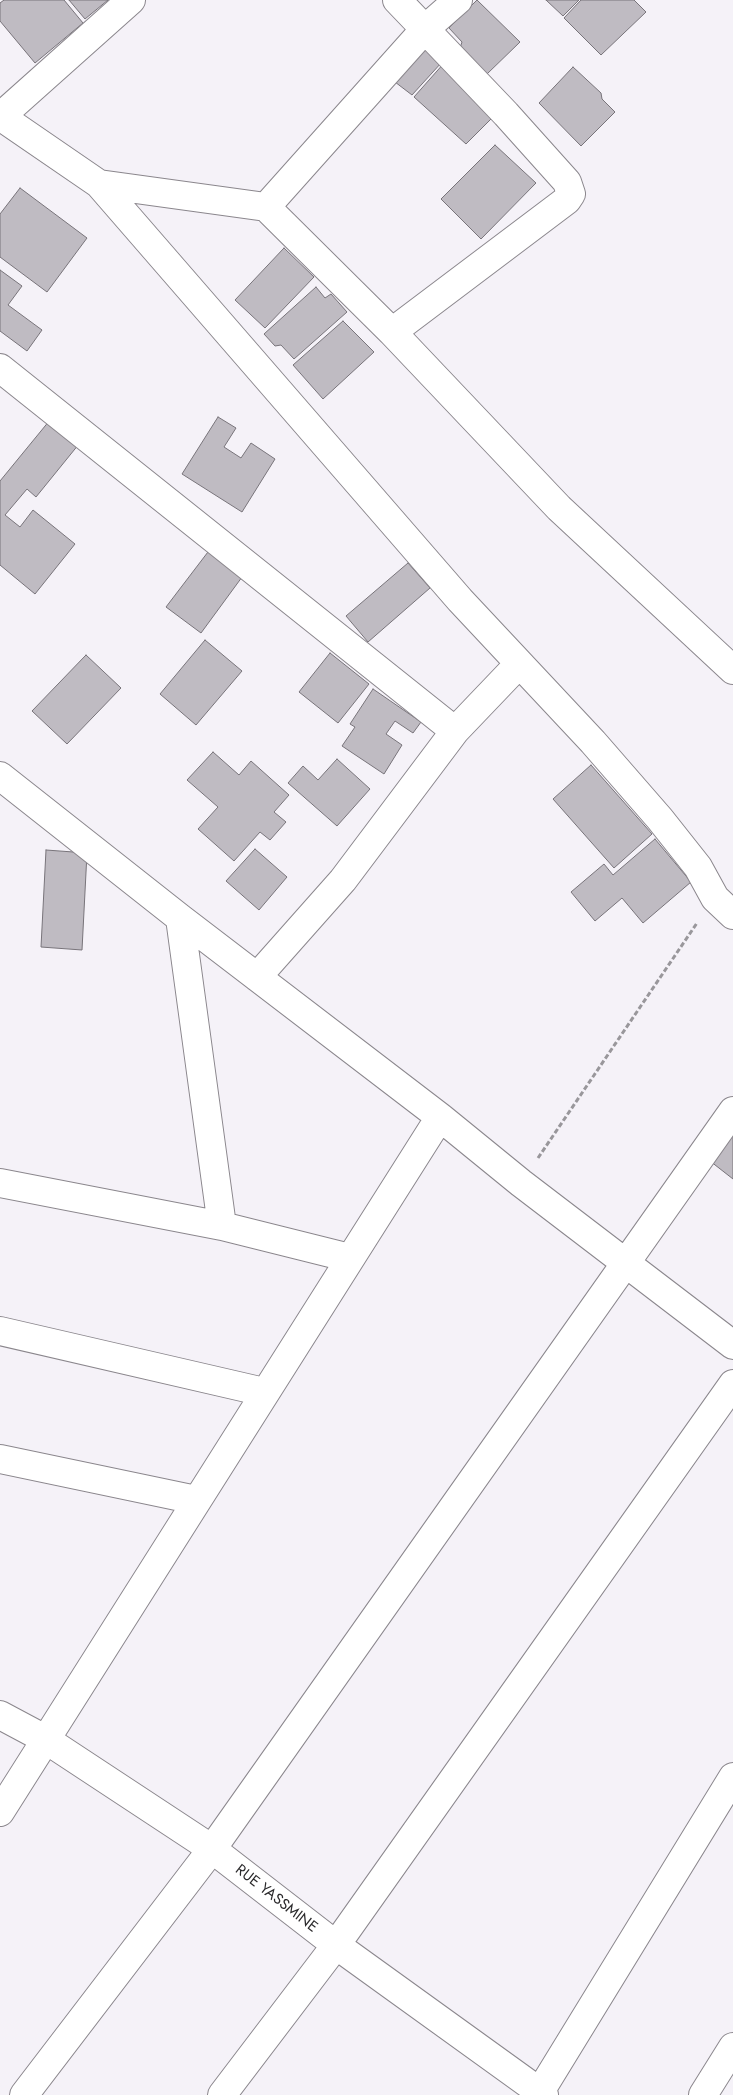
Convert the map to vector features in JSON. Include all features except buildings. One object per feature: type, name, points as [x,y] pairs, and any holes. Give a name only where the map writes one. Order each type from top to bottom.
[{"type":"street","points":[[131,0],[0,116],[99,184],[460,600],[593,742],[660,819],[698,866],[724,906]]},
{"type":"street","points":[[392,332],[567,200],[570,194],[567,182],[397,0]]},
{"type":"street","points":[[266,208],[426,30],[458,0]]},
{"type":"street","points":[[99,184],[266,208],[392,332],[559,508],[733,670]]},
{"type":"street","points":[[0,368],[455,731]]},
{"type":"street","points":[[257,977],[343,880],[455,731],[519,664]]},
{"type":"street","points":[[0,776],[180,918],[440,1117],[521,1183],[733,1345]]},
{"type":"street","points":[[180,918],[222,1226]]},
{"type":"street","points":[[24,2095],[212,1849],[733,1111]]},
{"type":"street","points":[[0,1812],[264,1392],[440,1117]]},
{"type":"street","points":[[0,1183],[222,1226],[350,1258]]},
{"type":"street","points":[[0,1331],[264,1392]]},
{"type":"street","points":[[222,2095],[336,1945],[733,1384]]},
{"type":"street","points":[[0,1459],[196,1500]]},
{"type":"street","name":"RUE YASSMINE","points":[[0,1715],[45,1739],[212,1849],[336,1945],[541,2094]]},
{"type":"street","points":[[541,2094],[726,1805],[733,1777]]},
{"type":"street","points":[[703,2095],[733,2047]]},
{"type":"path","points":[[521,1183],[724,906]]}]
